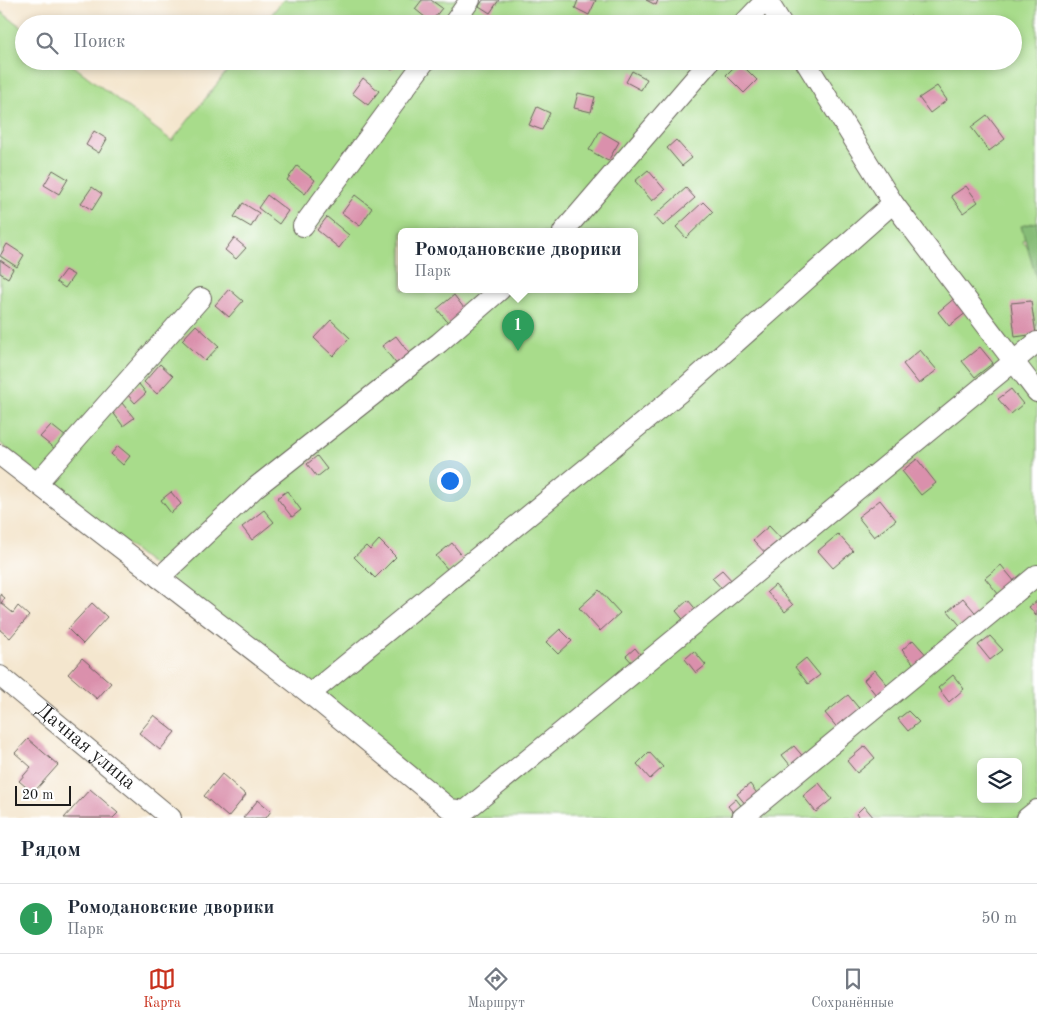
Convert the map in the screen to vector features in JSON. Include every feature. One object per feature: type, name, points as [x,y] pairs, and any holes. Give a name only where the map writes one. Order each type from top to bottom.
[{"type":"street","points":[[459,15],[470,0]]},
{"type":"street","points":[[752,15],[766,0],[776,15]]},
{"type":"street","points":[[303,226],[418,70]]},
{"type":"street","points":[[566,228],[702,70]]},
{"type":"street","points":[[811,70],[893,203],[1037,392]]},
{"type":"street","points":[[310,694],[679,393],[893,203]]},
{"type":"street","points":[[159,578],[256,487],[439,342],[496,293]]},
{"type":"street","points":[[37,483],[201,298]]},
{"type":"street","points":[[0,455],[310,694],[450,809],[465,811],[1037,342]]},
{"type":"street","points":[[742,818],[1037,575]]},
{"type":"street","name":"Дачная улица","points":[[0,676],[171,818]]},
{"type":"street","points":[[1027,818],[1037,810]]},
{"type":"green space","points":[[283,0],[1037,0],[1037,230],[1022,241],[1037,258],[1037,808],[1027,818],[468,818],[0,443],[0,11],[15,22],[15,70],[79,70],[172,141],[228,70],[1022,70],[1022,15],[271,15]]},
{"type":"green space","points":[[1037,222],[1037,280],[1021,226]]},
{"type":"building","points":[[422,0],[431,0],[442,8],[436,15],[422,15],[415,9]]},
{"type":"building","points":[[483,0],[499,0],[490,13],[479,6]]},
{"type":"building","points":[[578,0],[596,0],[589,15],[575,8]]},
{"type":"building","points":[[646,0],[658,0],[656,5]]},
{"type":"building","points":[[731,70],[747,70],[757,80],[744,93],[726,75]]},
{"type":"building","points":[[632,71],[647,79],[641,90],[626,82]]},
{"type":"building","points":[[363,78],[379,91],[368,105],[352,93]]},
{"type":"building","points":[[937,86],[947,100],[930,113],[919,98]]},
{"type":"building","points":[[578,93],[595,97],[591,112],[574,108]]},
{"type":"building","points":[[537,107],[550,113],[542,130],[529,125]]},
{"type":"building","points":[[987,115],[1005,139],[989,151],[971,127]]},
{"type":"building","points":[[94,131],[107,139],[99,153],[86,145]]},
{"type":"building","points":[[600,131],[619,142],[608,161],[589,150]]},
{"type":"building","points":[[676,140],[692,158],[682,166],[667,148]]},
{"type":"building","points":[[297,166],[315,180],[305,194],[287,180]]},
{"type":"building","points":[[53,170],[68,179],[59,194],[44,185]]},
{"type":"building","points":[[648,170],[665,190],[652,201],[635,181]]},
{"type":"building","points":[[966,186],[978,202],[963,213],[951,196]]},
{"type":"building","points":[[92,187],[102,194],[92,210],[81,203]]},
{"type":"building","points":[[686,188],[695,198],[663,226],[654,216]]},
{"type":"building","points":[[267,195],[288,211],[279,224],[258,208]]},
{"type":"building","points":[[355,195],[372,208],[360,226],[342,213]]},
{"type":"building","points":[[703,202],[713,212],[686,238],[676,227]]},
{"type":"building","points":[[243,203],[259,213],[251,227],[234,217]]},
{"type":"building","points":[[327,217],[349,235],[339,248],[317,230]]},
{"type":"building","points":[[234,238],[246,248],[236,259],[225,250]]},
{"type":"building","points":[[7,244],[24,255],[17,267],[0,256]]},
{"type":"building","points":[[0,260],[13,269],[8,278],[0,273]]},
{"type":"building","points":[[65,270],[74,275],[65,288],[56,282]]},
{"type":"building","points":[[229,289],[243,301],[229,317],[215,305]]},
{"type":"building","points":[[454,295],[467,312],[450,325],[437,309]]},
{"type":"building","points":[[956,297],[967,312],[949,326],[938,312]]},
{"type":"building","points":[[1031,301],[1036,334],[1015,337],[1011,303]]},
{"type":"building","points":[[331,320],[350,338],[333,356],[314,338]]},
{"type":"building","points":[[196,325],[219,346],[205,361],[182,340]]},
{"type":"building","points":[[396,336],[411,356],[398,366],[382,346]]},
{"type":"building","points":[[980,347],[993,363],[975,377],[962,361]]},
{"type":"building","points":[[920,350],[937,370],[919,384],[903,364]]},
{"type":"building","points":[[160,364],[173,376],[157,394],[144,382]]},
{"type":"building","points":[[139,384],[146,393],[135,403],[127,394]]},
{"type":"building","points":[[1011,389],[1023,404],[1011,414],[998,399]]},
{"type":"building","points":[[122,403],[134,418],[123,426],[112,411]]},
{"type":"building","points":[[51,425],[66,437],[55,449],[40,437]]},
{"type":"building","points":[[118,446],[130,456],[123,465],[111,454]]},
{"type":"building","points":[[317,456],[327,469],[317,477],[307,464]]},
{"type":"building","points":[[917,459],[936,483],[921,495],[902,471]]},
{"type":"building","points":[[287,491],[301,510],[292,517],[277,498]]},
{"type":"building","points":[[171,492],[181,504],[171,513],[161,500]]},
{"type":"building","points":[[880,500],[896,520],[874,537],[858,517]]},
{"type":"building","points":[[264,510],[274,522],[252,540],[242,527]]},
{"type":"building","points":[[769,526],[785,543],[769,557],[753,540]]},
{"type":"building","points":[[838,534],[853,551],[833,568],[818,551]]},
{"type":"building","points":[[379,540],[396,557],[375,578],[354,557],[366,546],[370,550]]},
{"type":"building","points":[[452,543],[464,558],[449,571],[436,556]]},
{"type":"building","points":[[1001,565],[1015,582],[999,595],[985,578]]},
{"type":"building","points":[[722,570],[734,583],[724,591],[712,578]]},
{"type":"building","points":[[775,585],[793,605],[785,612],[767,592]]},
{"type":"building","points":[[599,590],[620,613],[600,631],[579,608]]},
{"type":"building","points":[[0,594],[5,598],[1,603],[13,613],[18,606],[29,616],[10,638],[0,630]]},
{"type":"building","points":[[963,598],[979,617],[964,630],[948,611]]},
{"type":"building","points":[[688,600],[699,613],[687,624],[676,611]]},
{"type":"building","points":[[1037,601],[1037,616],[1029,607]]},
{"type":"building","points":[[92,603],[107,617],[83,644],[68,629]]},
{"type":"building","points":[[560,629],[572,641],[558,654],[546,642]]},
{"type":"building","points":[[990,636],[1003,650],[990,660],[978,645]]},
{"type":"building","points":[[913,640],[930,659],[918,669],[902,650]]},
{"type":"building","points":[[635,648],[644,659],[636,667],[626,656]]},
{"type":"building","points":[[694,651],[706,665],[696,673],[685,659]]},
{"type":"building","points":[[82,658],[111,683],[97,699],[68,674]]},
{"type":"building","points":[[806,658],[820,675],[808,684],[795,667]]},
{"type":"building","points":[[875,670],[892,690],[880,700],[864,680]]},
{"type":"building","points":[[953,675],[964,689],[949,702],[938,688]]},
{"type":"building","points":[[848,695],[862,712],[840,731],[825,713]]},
{"type":"building","points":[[908,711],[919,722],[908,731],[898,719]]},
{"type":"building","points":[[154,715],[175,732],[160,750],[139,733]]},
{"type":"building","points":[[28,739],[58,765],[33,793],[19,781],[31,767],[15,753]]},
{"type":"building","points":[[794,746],[806,760],[794,770],[782,755]]},
{"type":"building","points":[[865,746],[875,758],[857,773],[847,761]]},
{"type":"building","points":[[649,752],[663,767],[650,779],[637,764]]},
{"type":"building","points":[[222,774],[246,795],[228,817],[204,796]]},
{"type":"building","points":[[819,783],[832,799],[816,812],[803,796]]},
{"type":"building","points":[[750,784],[759,796],[747,806],[737,794]]},
{"type":"building","points":[[90,789],[118,813],[113,818],[64,818]]},
{"type":"building","points":[[736,799],[743,808],[735,815],[728,806]]},
{"type":"building","points":[[258,800],[271,811],[266,818],[243,818]]},
{"type":"building","points":[[864,806],[874,818],[859,818],[856,814]]},
{"type":"place","name":"Ромодановские дворики","points":[[518,351]]}]
